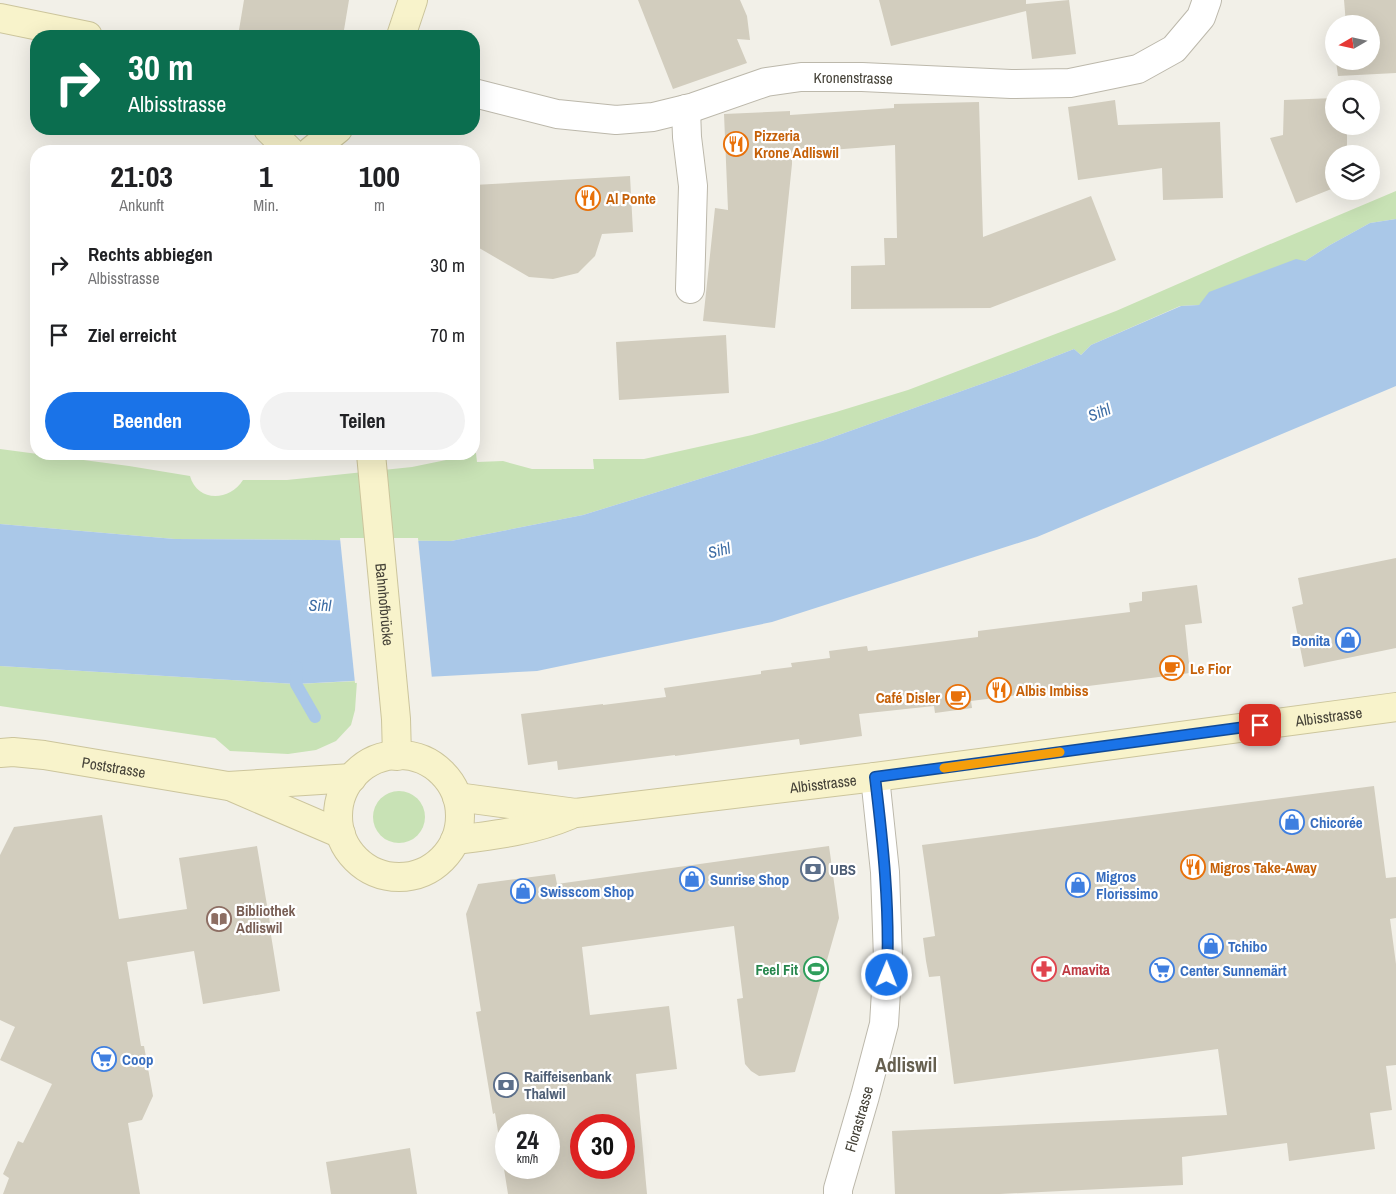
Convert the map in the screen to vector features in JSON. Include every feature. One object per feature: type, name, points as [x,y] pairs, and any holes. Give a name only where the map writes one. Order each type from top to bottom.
[{"type":"main road","points":[[403,30],[413,0]]},
{"type":"main road","points":[[0,18],[59,30]]},
{"type":"main road","points":[[274,135],[284,145]]},
{"type":"main road","points":[[318,145],[331,135]]},
{"type":"main road","name":"Bahnhofbrücke","points":[[372,460],[396,719],[397,756]]},
{"type":"main road","name":"Albisstrasse","points":[[457,797],[576,813],[875,777],[1396,707]]},
{"type":"main road","name":"Poststrasse","points":[[0,753],[13,752],[44,755],[228,786],[352,778]]},
{"type":"main road","points":[[397,756],[408,756],[429,763],[446,778],[457,797],[460,819],[455,840],[442,860],[422,873],[396,877],[381,875],[368,869],[356,860],[347,848],[341,834],[339,819],[340,804],[344,790],[352,778],[372,762],[397,756]]},
{"type":"main road","name":"Poststrasse","points":[[228,786],[341,834]]},
{"type":"main road","name":"Albisstrasse","points":[[455,840],[523,831],[550,824],[576,813]]},
{"type":"street","name":"Kronenstrasse","points":[[480,95],[557,114],[616,120],[653,117],[686,109],[766,82],[801,77],[862,77],[1011,84],[1070,83],[1138,69],[1174,49],[1201,17],[1207,0]]},
{"type":"street","points":[[686,109],[687,137],[693,186],[690,289]]},
{"type":"street","name":"Florastrasse","points":[[838,1194],[884,1024],[888,959],[886,882],[875,777]]},
{"type":"green space","points":[[1396,191],[1396,219],[1370,223],[1305,261],[1199,305],[1180,306],[1091,345],[1081,355],[1074,349],[822,441],[583,515],[451,541],[175,539],[0,524],[0,449],[30,453],[30,460],[83,460],[190,476],[199,491],[214,496],[230,492],[243,480],[287,480],[412,467],[446,460],[503,461],[532,469],[594,469],[593,459],[644,459],[752,435],[836,412],[908,390],[1116,311],[1375,200],[1380,200],[1380,198]]},
{"type":"green space","points":[[0,666],[296,684],[357,681],[355,710],[351,725],[336,741],[316,750],[288,754],[230,751],[215,738],[0,706]]},
{"type":"green space","points":[[394,791],[404,791],[418,798],[425,812],[425,822],[418,836],[404,843],[394,843],[384,839],[377,832],[373,822],[373,812],[377,802],[384,795]]},
{"type":"water","name":"Sihl","points":[[1396,219],[1396,386],[1037,537],[772,622],[537,671],[296,684],[0,666],[0,524],[175,539],[451,541],[583,515],[822,441],[1074,349],[1081,355],[1091,345],[1181,306],[1199,305],[1209,292],[1296,259],[1305,261],[1370,223]]},
{"type":"pier","points":[[340,538],[418,538],[432,679],[355,683]]},
{"type":"building","points":[[244,0],[349,0],[344,30],[239,30]]},
{"type":"building","points":[[638,0],[740,0],[747,16],[750,40],[737,39],[747,63],[673,89]]},
{"type":"building","points":[[879,0],[1026,0],[1026,4],[1069,0],[1076,54],[1032,59],[1026,11],[891,46]]},
{"type":"building","points":[[1344,0],[1396,0],[1396,73],[1338,76],[1337,70],[1380,70],[1380,15],[1345,15]]},
{"type":"building","points":[[1325,98],[1325,135],[1347,135],[1347,145],[1325,145],[1325,192],[1296,203],[1270,138],[1283,135],[1284,100]]},
{"type":"building","points":[[1115,100],[1118,125],[1220,122],[1223,198],[1163,200],[1162,168],[1078,180],[1068,107]]},
{"type":"building","points":[[979,102],[983,237],[1091,196],[1116,260],[990,308],[851,309],[851,266],[885,265],[884,238],[897,238],[895,145],[792,153],[775,328],[703,321],[715,208],[728,210],[724,114],[790,111],[790,115],[894,108],[894,104]]},
{"type":"building","points":[[630,176],[633,232],[602,234],[595,256],[578,273],[553,279],[529,277],[480,248],[480,185]]},
{"type":"building","points":[[726,335],[729,393],[619,400],[616,342]]},
{"type":"building","points":[[1396,558],[1396,648],[1304,667],[1292,607],[1303,604],[1298,578]]},
{"type":"building","points":[[1197,585],[1202,623],[1185,625],[1190,673],[971,701],[972,708],[935,713],[934,706],[859,714],[862,736],[800,745],[799,739],[558,770],[557,761],[528,765],[521,714],[666,697],[664,688],[761,674],[761,671],[792,667],[791,663],[830,658],[829,651],[867,646],[868,651],[978,637],[978,631],[1130,612],[1129,603],[1142,601],[1142,592]]},
{"type":"building","name":"Center Sunnemärt","points":[[1374,786],[1386,878],[1396,877],[1396,918],[1390,919],[1396,964],[1396,1065],[1386,1066],[1392,1110],[1370,1113],[1375,1149],[1289,1161],[1287,1143],[1182,1157],[1183,1185],[1000,1194],[895,1194],[892,1131],[1227,1115],[1218,1049],[954,1084],[940,976],[929,977],[926,961],[923,938],[935,936],[922,845]]},
{"type":"building","points":[[102,815],[119,919],[187,909],[179,858],[257,846],[280,991],[203,1004],[194,951],[127,962],[141,1046],[144,1046],[153,1096],[142,1120],[128,1123],[140,1194],[3,1194],[9,1178],[3,1174],[18,1141],[23,1143],[52,1084],[0,1060],[15,1027],[0,1020],[0,855],[14,827]]},
{"type":"building","points":[[829,846],[839,918],[795,1072],[759,1076],[745,1064],[737,999],[743,998],[734,926],[582,947],[590,1015],[669,1006],[677,1069],[636,1074],[647,1194],[508,1194],[506,1179],[560,1179],[560,1114],[493,1114],[476,1012],[481,1011],[466,914],[478,884],[555,874],[557,884]]},
{"type":"building","points":[[410,1148],[417,1194],[331,1194],[326,1162]]},
{"type":"waterway","points":[[297,667],[296,684],[315,717]]},
{"type":"slow traffic","points":[[944,768],[1060,752]]},
{"type":"place","name":"Pizzeria Krone Adliswil","points":[[736,144]]},
{"type":"place","name":"Al Ponte","points":[[588,198]]},
{"type":"place","name":"Bonita","points":[[1348,640]]},
{"type":"place","name":"Le Fior","points":[[1172,668]]},
{"type":"place","name":"Albis Imbiss","points":[[999,690]]},
{"type":"place","name":"Café Disler","points":[[958,697]]},
{"type":"place","name":"Chicorée","points":[[1292,822]]},
{"type":"place","name":"Migros Take-Away","points":[[1193,867]]},
{"type":"place","name":"UBS","points":[[813,869]]},
{"type":"place","name":"Sunrise Shop","points":[[692,879]]},
{"type":"place","name":"Migros Florissimo","points":[[1078,885]]},
{"type":"place","name":"Swisscom Shop","points":[[523,891]]},
{"type":"place","name":"Bibliothek Adliswil","points":[[219,919]]},
{"type":"place","name":"Tchibo","points":[[1211,946]]},
{"type":"place","name":"Feel Fit","points":[[816,969]]},
{"type":"place","name":"Amavita","points":[[1044,969]]},
{"type":"place","name":"Center Sunnemärt","points":[[1162,970]]},
{"type":"place","name":"Coop","points":[[104,1059]]},
{"type":"place","name":"Raiffeisenbank Thalwil","points":[[506,1085]]},
{"type":"district","name":"Adliswil","points":[[906,1064]]},
{"type":"route","points":[[887,975],[884,854],[875,777],[1260,725]]}]
